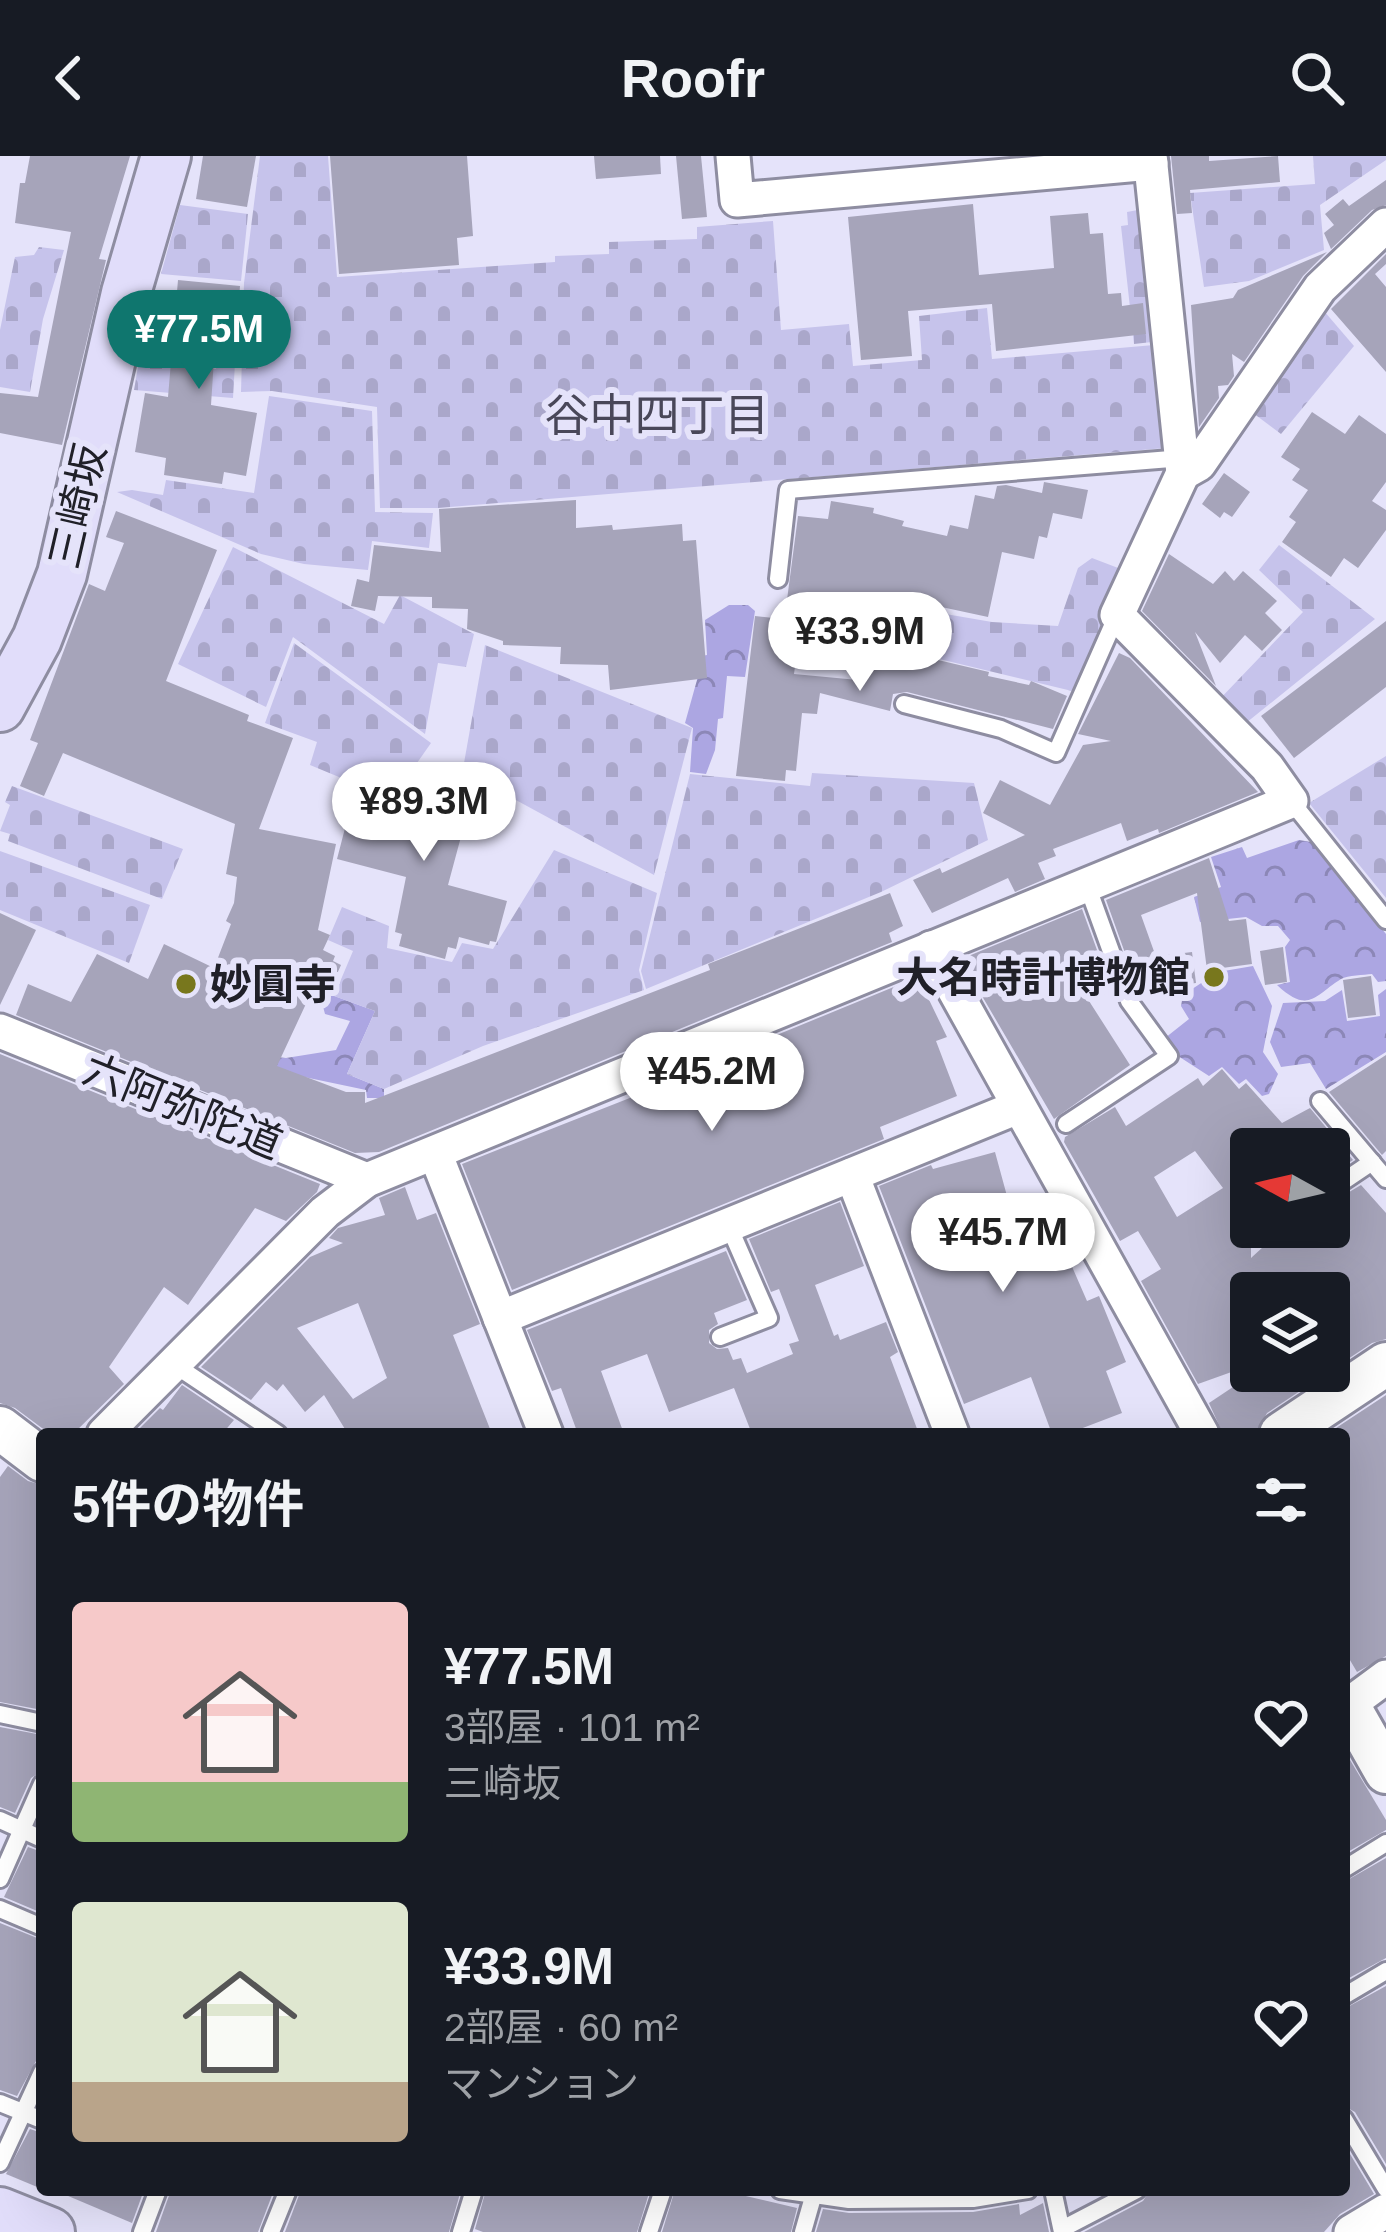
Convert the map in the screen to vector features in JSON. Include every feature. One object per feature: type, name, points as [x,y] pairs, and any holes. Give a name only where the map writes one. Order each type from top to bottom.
[{"type":"main road","name":"三崎坂","points":[[0,707],[37,639],[62,574],[126,293],[166,156]]},
{"type":"main road","points":[[0,2212],[50,2232]]},
{"type":"street","points":[[110,1428],[325,1212],[368,1180],[1291,801],[1267,767],[1117,615],[1183,465],[1151,159],[737,200],[733,156]]},
{"type":"street","points":[[1183,465],[1199,464],[1320,288],[1386,225]]},
{"type":"street","points":[[931,948],[1199,1428]]},
{"type":"street","name":"六阿弥陀道","points":[[0,1030],[368,1180]]},
{"type":"street","points":[[500,1318],[1018,1107]]},
{"type":"street","points":[[435,1153],[544,1428]]},
{"type":"street","points":[[852,1175],[950,1428]]},
{"type":"street","points":[[1290,1428],[1386,1364]]},
{"type":"street","points":[[0,1428],[36,1455]]},
{"type":"street","points":[[1350,1698],[1386,1677]]},
{"type":"street","points":[[1350,1706],[1386,1772]]},
{"type":"street","points":[[1351,2232],[1386,2211]]},
{"type":"lane","points":[[778,579],[788,490],[1183,465]]},
{"type":"lane","points":[[904,704],[1001,729],[1056,752],[1117,615]]},
{"type":"lane","points":[[1291,801],[1386,920]]},
{"type":"lane","points":[[1066,1124],[1169,1056],[1129,1001],[1088,885]]},
{"type":"lane","points":[[1320,1101],[1386,1179]]},
{"type":"lane","points":[[1350,1176],[1372,1162]]},
{"type":"lane","points":[[720,1337],[769,1318],[728,1224]]},
{"type":"lane","points":[[172,1363],[269,1428]]},
{"type":"lane","points":[[0,1714],[36,1721]]},
{"type":"lane","points":[[0,1879],[36,1799]]},
{"type":"lane","points":[[0,1820],[36,1836]]},
{"type":"lane","points":[[1350,1865],[1386,1843]]},
{"type":"lane","points":[[0,1909],[36,1924]]},
{"type":"lane","points":[[1350,1992],[1386,1971]]},
{"type":"lane","points":[[0,2163],[36,2085]]},
{"type":"lane","points":[[0,2103],[36,2118]]},
{"type":"lane","points":[[1350,2129],[1386,2189]]},
{"type":"lane","points":[[142,2232],[156,2196]]},
{"type":"lane","points":[[271,2232],[286,2196]]},
{"type":"lane","points":[[461,2232],[472,2196]]},
{"type":"lane","points":[[649,2232],[661,2196]]},
{"type":"lane","points":[[803,2232],[813,2196]]},
{"type":"lane","points":[[829,2196],[850,2200],[991,2196]]},
{"type":"lane","points":[[1054,2196],[1062,2230],[1126,2196]]},
{"type":"green space","points":[[260,156],[328,156],[337,277],[555,262],[555,256],[609,254],[609,242],[697,239],[697,227],[773,221],[781,330],[849,324],[853,366],[922,360],[919,316],[987,308],[992,359],[1154,345],[1166,448],[438,508],[380,508],[377,407],[272,391],[241,392],[244,283]]},
{"type":"green space","points":[[1313,156],[1386,156],[1386,160],[1320,205],[1324,250],[1249,281],[1204,287],[1190,193],[1315,184]]},
{"type":"green space","points":[[180,205],[248,214],[241,281],[161,274]]},
{"type":"green space","points":[[1143,209],[1161,341],[1134,344],[1121,226],[1128,225],[1127,212]]},
{"type":"green space","points":[[39,247],[64,250],[43,319],[30,392],[0,387],[0,330],[15,257],[34,255]]},
{"type":"green space","points":[[1318,304],[1354,346],[1281,434],[1249,410]]},
{"type":"green space","points":[[139,361],[216,369],[217,362],[235,363],[233,398],[134,390]]},
{"type":"green space","points":[[269,396],[372,411],[375,512],[433,513],[429,548],[372,541],[368,570],[304,564],[261,554],[117,492],[163,495],[166,480],[254,493]]},
{"type":"green space","points":[[1279,545],[1375,619],[1241,727],[1216,703],[1303,612],[1259,570]]},
{"type":"green space","points":[[233,547],[384,624],[400,595],[474,634],[466,667],[438,663],[425,734],[293,637],[266,707],[178,664]]},
{"type":"green space","points":[[1092,558],[1126,571],[1072,691],[906,651],[907,645],[891,641],[904,602],[992,622],[1058,626],[1078,568]]},
{"type":"green space","points":[[729,605],[748,605],[755,611],[745,677],[727,676],[723,718],[718,719],[715,750],[706,774],[690,772],[693,728],[685,723],[697,680],[696,657],[707,655],[705,620]]},
{"type":"green space","points":[[294,643],[431,743],[410,773],[381,765],[376,775],[369,773],[363,787],[310,765],[317,742],[265,723]]},
{"type":"green space","points":[[485,645],[692,728],[654,875],[514,799],[464,763]]},
{"type":"green space","points":[[1386,756],[1386,898],[1309,803]]},
{"type":"green space","points":[[812,773],[974,783],[988,840],[881,892],[646,989],[641,971],[690,774],[810,786]]},
{"type":"green space","points":[[12,786],[183,849],[162,899],[8,841],[10,834],[0,831]]},
{"type":"green space","points":[[1299,840],[1311,842],[1386,934],[1386,981],[1378,982],[1372,974],[1348,977],[1311,999],[1297,999],[1277,985],[1290,982],[1285,947],[1290,940],[1278,926],[1262,926],[1246,917],[1200,922],[1194,897],[1221,887],[1211,857],[1242,847],[1247,858]]},
{"type":"green space","points":[[554,850],[657,893],[639,970],[644,990],[483,1046],[384,1089],[347,1074],[375,1011],[334,996],[353,951],[328,940],[342,907],[389,926],[387,948],[452,962],[462,943],[493,949]]},
{"type":"green space","points":[[0,851],[150,905],[129,963],[0,910]]},
{"type":"green space","points":[[1253,966],[1272,1006],[1263,1052],[1278,1074],[1269,1094],[1262,1096],[1246,1079],[1239,1084],[1222,1067],[1209,1076],[1175,1054],[1165,1038],[1189,1019],[1181,1006],[1183,995],[1218,972]]},
{"type":"green space","points":[[1386,989],[1386,1052],[1326,1089],[1310,1063],[1281,1067],[1270,1042],[1283,1003],[1325,1001],[1342,990],[1347,1021],[1380,1016],[1378,995]]},
{"type":"green space","points":[[329,994],[375,1011],[347,1074],[384,1089],[384,1098],[367,1098],[366,1090],[266,1069],[268,1056],[336,1050],[350,1021],[325,1014],[321,999]]},
{"type":"building","points":[[30,156],[130,156],[99,259],[106,260],[62,445],[0,433],[0,393],[38,397],[71,232],[15,223],[20,183],[25,183]]},
{"type":"building","points":[[203,156],[256,156],[247,207],[196,199]]},
{"type":"building","points":[[330,156],[467,156],[473,236],[457,238],[459,265],[339,274]]},
{"type":"building","points":[[594,156],[660,156],[661,174],[596,179]]},
{"type":"building","points":[[676,156],[701,156],[707,217],[682,219]]},
{"type":"building","points":[[1171,156],[1209,156],[1209,161],[1278,156],[1280,182],[1190,190],[1192,213],[1177,214]]},
{"type":"building","points":[[1386,180],[1386,205],[1372,210],[1331,249],[1324,233],[1334,225],[1325,214],[1343,199],[1349,206]]},
{"type":"building","points":[[973,204],[979,275],[1054,268],[1050,216],[1088,213],[1090,234],[1103,233],[1108,294],[1121,293],[1122,306],[1143,303],[1146,334],[996,351],[992,304],[908,311],[912,356],[861,360],[848,217]]},
{"type":"building","points":[[1327,252],[1303,276],[1244,362],[1232,354],[1234,376],[1228,385],[1218,386],[1219,398],[1199,427],[1191,305],[1233,298],[1238,290]]},
{"type":"building","points":[[1386,254],[1386,264],[1375,274],[1386,287],[1386,372],[1331,309]]},
{"type":"building","points":[[178,280],[240,286],[234,361],[214,359],[211,405],[257,413],[246,476],[224,472],[222,484],[164,475],[166,458],[135,452],[145,393],[168,397]]},
{"type":"building","points":[[1312,412],[1345,434],[1359,415],[1386,434],[1386,482],[1372,501],[1386,510],[1386,530],[1358,568],[1344,558],[1331,577],[1282,542],[1296,522],[1289,517],[1308,490],[1292,480],[1300,469],[1281,457]]},
{"type":"building","points":[[1224,473],[1250,492],[1232,517],[1224,512],[1220,518],[1202,504]]},
{"type":"building","points":[[1044,482],[1088,490],[1082,519],[1053,513],[1047,538],[1039,536],[1034,559],[1002,552],[988,617],[895,597],[886,639],[859,634],[860,626],[785,615],[798,516],[828,519],[831,501],[874,508],[873,513],[904,521],[902,526],[947,536],[950,525],[968,529],[975,495],[994,499],[997,486],[1006,485],[1042,493]]},
{"type":"building","points":[[576,500],[576,528],[682,524],[683,541],[696,540],[707,678],[610,690],[608,665],[560,664],[561,647],[503,645],[503,641],[467,629],[468,609],[432,608],[432,597],[378,596],[375,611],[351,606],[357,579],[369,582],[374,545],[441,552],[439,509]]},
{"type":"building","points":[[116,511],[217,550],[166,681],[293,738],[259,829],[336,844],[318,930],[330,935],[323,950],[341,965],[332,985],[318,978],[277,1066],[346,1092],[365,1092],[365,1103],[710,970],[708,964],[890,893],[903,926],[889,933],[892,942],[379,1152],[355,1153],[16,1015],[28,984],[71,1002],[97,954],[148,979],[164,944],[214,968],[231,924],[226,921],[237,877],[226,874],[235,824],[63,753],[44,796],[20,786],[38,743],[30,740],[89,584],[105,591],[124,543],[106,537]]},
{"type":"building","points":[[1169,554],[1213,584],[1225,571],[1234,581],[1243,571],[1277,601],[1265,613],[1282,630],[1262,651],[1245,635],[1220,663],[1195,632],[1216,686],[1142,611]]},
{"type":"building","points":[[755,616],[801,621],[794,674],[858,680],[868,638],[905,647],[904,652],[989,672],[988,676],[1029,685],[1031,681],[1067,696],[1053,729],[907,692],[893,694],[890,711],[820,693],[817,714],[802,713],[796,771],[786,770],[785,781],[736,776]]},
{"type":"building","points":[[1386,621],[1386,687],[1294,758],[1261,716]]},
{"type":"building","points":[[1119,653],[1130,658],[1258,792],[1159,833],[1158,829],[1127,841],[1121,823],[1053,849],[1056,856],[1038,863],[1045,879],[1015,892],[1008,878],[932,913],[913,880],[940,868],[942,873],[1025,835],[983,813],[1000,780],[1050,805],[1083,745],[1111,741],[1078,734]]},
{"type":"building","points":[[429,768],[476,781],[448,885],[507,901],[496,942],[489,945],[459,937],[456,949],[448,947],[445,959],[399,946],[402,934],[395,932],[406,877],[337,859],[350,809],[354,810],[359,795],[418,811]]},
{"type":"building","points":[[1209,858],[1229,921],[1246,919],[1252,964],[1207,970],[1197,893],[1141,915],[1156,957],[1130,967],[1106,900]]},
{"type":"building","points":[[1082,909],[1108,980],[1082,990],[1130,1065],[1054,1119],[975,984],[966,957]]},
{"type":"building","points":[[0,913],[36,930],[0,1005]]},
{"type":"building","points":[[1283,947],[1287,982],[1265,985],[1260,951]]},
{"type":"building","points":[[1192,952],[1196,983],[1171,986],[1168,955]]},
{"type":"building","points":[[1371,976],[1376,1015],[1348,1018],[1343,980]]},
{"type":"building","points":[[918,977],[947,1037],[936,1041],[957,1096],[880,1127],[884,1139],[512,1290],[462,1164]]},
{"type":"building","points":[[0,1054],[320,1184],[286,1221],[255,1208],[188,1305],[164,1287],[109,1367],[124,1384],[79,1428],[42,1428],[0,1403]]},
{"type":"building","points":[[1386,1055],[1386,1151],[1382,1155],[1329,1092]]},
{"type":"building","points":[[1222,1069],[1239,1089],[1246,1083],[1282,1123],[1310,1108],[1327,1128],[1230,1128],[1230,1248],[1251,1248],[1251,1258],[1262,1248],[1350,1248],[1350,1192],[1361,1185],[1386,1213],[1386,1339],[1350,1358],[1350,1272],[1230,1272],[1230,1373],[1198,1384],[1141,1281],[1161,1269],[1138,1231],[1120,1241],[1064,1142],[1115,1107],[1126,1126],[1198,1078],[1203,1086]],"holes":[[[1195,1151],[1223,1188],[1177,1217],[1154,1177]]]},
{"type":"building","points":[[995,1152],[1016,1229],[1033,1222],[1053,1270],[1070,1262],[1087,1301],[1099,1296],[1126,1362],[1106,1371],[1122,1413],[1083,1428],[1050,1428],[1031,1377],[964,1404],[879,1186],[931,1165],[933,1169]]},
{"type":"building","points":[[405,1187],[417,1220],[436,1213],[480,1324],[453,1335],[490,1428],[344,1428],[324,1395],[305,1412],[283,1384],[277,1391],[266,1382],[251,1400],[201,1367],[310,1257],[343,1243],[329,1238],[338,1228],[385,1215],[379,1198]],"holes":[[[358,1303],[387,1378],[353,1399],[297,1328]]]},
{"type":"building","points":[[840,1202],[864,1266],[815,1285],[834,1336],[838,1334],[840,1340],[886,1322],[898,1352],[890,1357],[917,1428],[750,1428],[734,1388],[669,1412],[647,1354],[601,1371],[622,1428],[576,1428],[561,1388],[552,1391],[527,1330],[726,1251],[747,1300],[714,1313],[718,1324],[709,1330],[709,1343],[717,1349],[728,1348],[733,1360],[741,1358],[747,1373],[793,1354],[789,1344],[799,1341],[779,1289],[771,1292],[749,1239]]},
{"type":"building","points":[[182,1385],[234,1420],[227,1428],[140,1428],[163,1410]]},
{"type":"building","points":[[1230,1389],[1298,1392],[1267,1413],[1259,1428],[1220,1428],[1209,1403]]},
{"type":"building","points":[[1386,1395],[1386,1656],[1357,1672],[1350,1660],[1350,1428],[1336,1428]]},
{"type":"building","points":[[8,1466],[36,1483],[36,1709],[0,1702],[0,1477]]},
{"type":"building","points":[[0,1727],[36,1734],[36,1775],[15,1813],[0,1807]]},
{"type":"building","points":[[1350,1760],[1386,1820],[1386,1830],[1350,1851]]},
{"type":"building","points":[[28,1847],[36,1850],[36,1910],[4,1897]]},
{"type":"building","points":[[1386,1858],[1386,1958],[1350,1977],[1350,1879]]},
{"type":"building","points":[[0,1923],[36,1938],[36,2061],[17,2096],[0,2090]]},
{"type":"building","points":[[1386,1986],[1386,2164],[1350,2109],[1350,2006]]},
{"type":"building","points":[[30,2129],[36,2131],[36,2186],[6,2174]]},
{"type":"building","points":[[1350,2154],[1374,2194],[1340,2214],[1324,2232],[1084,2232],[1146,2196],[1350,2196]]},
{"type":"building","points":[[68,2196],[142,2196],[132,2223]]},
{"type":"building","points":[[169,2196],[272,2196],[258,2232],[156,2232]]},
{"type":"building","points":[[299,2196],[459,2196],[449,2232],[285,2232]]},
{"type":"building","points":[[484,2196],[648,2196],[637,2232],[475,2229]]},
{"type":"building","points":[[673,2196],[746,2196],[797,2208],[791,2232],[662,2232]]},
{"type":"building","points":[[1043,2203],[1049,2232],[816,2232],[823,2209],[973,2212],[1019,2204],[1020,2215]]},
{"type":"place","name":"大名時計博物館","points":[[1214,977]]},
{"type":"place","name":"妙圓寺","points":[[186,984]]},
{"type":"district","name":"谷中四丁目","points":[[657,415]]}]
